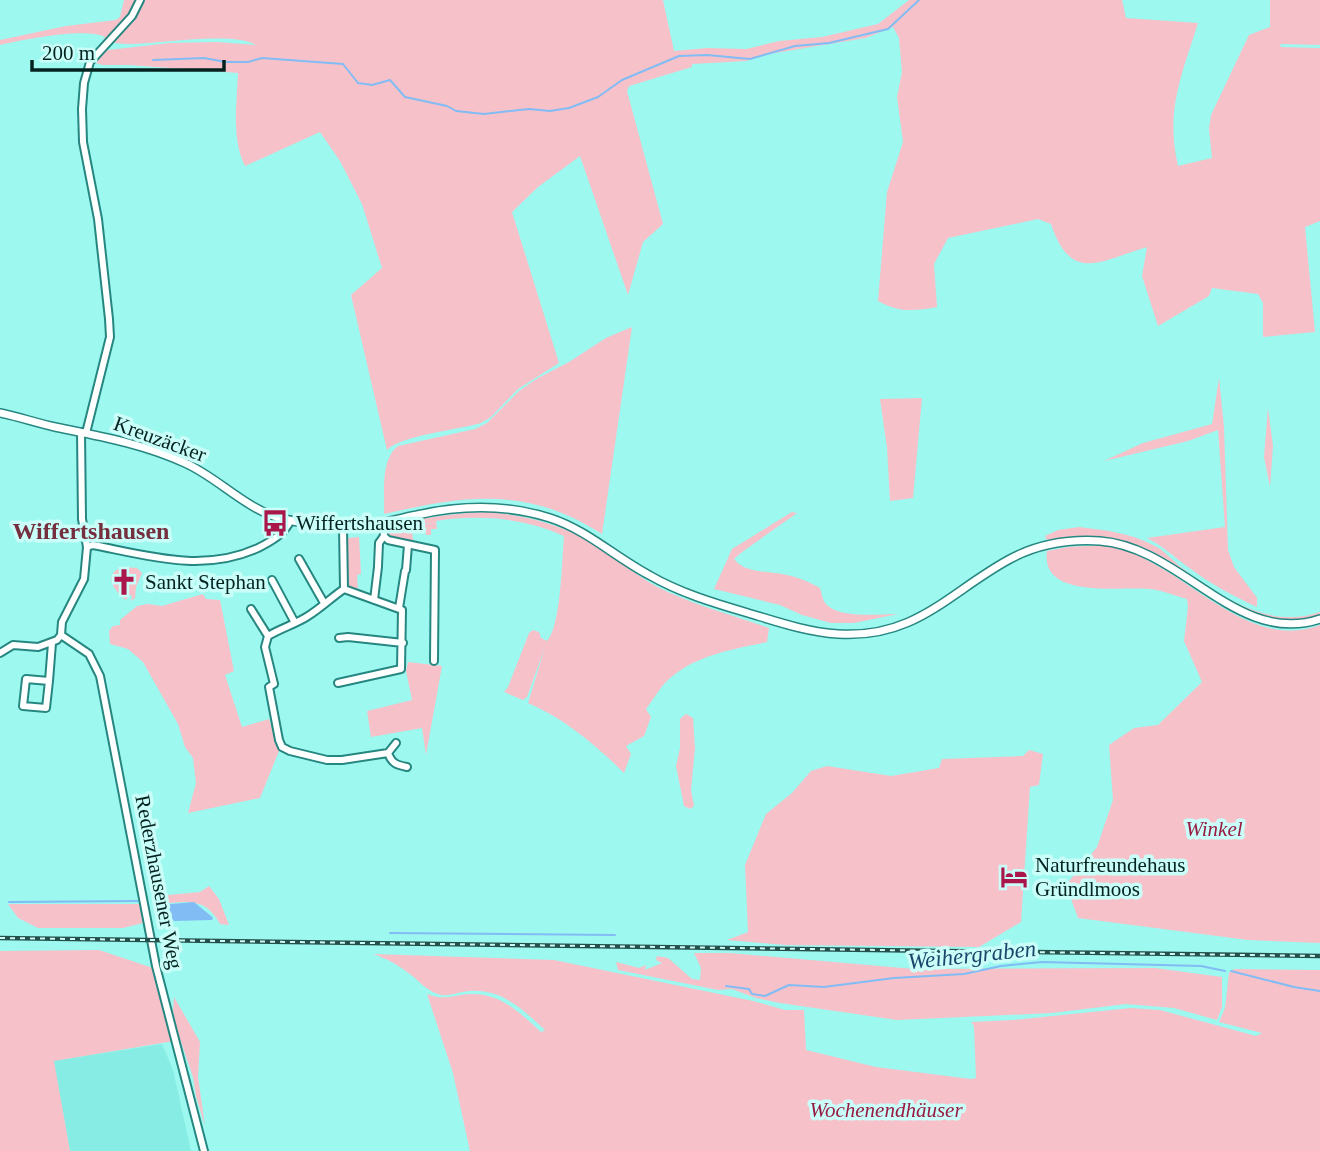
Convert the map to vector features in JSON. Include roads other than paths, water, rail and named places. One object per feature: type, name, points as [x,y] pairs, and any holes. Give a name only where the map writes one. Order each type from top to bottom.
[{"type":"street","name":"Kreuzäcker","points":[[84,432],[110,337],[102,244],[83,142],[84,83],[90,62],[132,16],[140,0]]},
{"type":"street","name":"Kreuzäcker","points":[[0,413],[143,447],[184,462],[251,506],[279,518],[343,527],[383,523],[451,508],[488,506],[528,512],[582,533],[648,575],[689,595],[784,624],[838,634],[886,630],[918,619],[1011,559],[1038,547],[1073,540],[1120,543],[1141,550],[1224,602],[1265,622],[1293,625],[1320,619]]},
{"type":"street","points":[[0,653],[13,645],[26,647],[52,643],[61,635],[62,622],[84,579],[87,547],[82,519],[84,432]]},
{"type":"street","points":[[87,547],[93,545],[151,558],[184,562],[229,559],[263,546],[283,533],[291,520]]},
{"type":"street","points":[[374,600],[379,543],[384,536],[383,523]]},
{"type":"street","points":[[343,527],[344,589]]},
{"type":"street","points":[[384,536],[394,542],[435,550],[434,661]]},
{"type":"street","points":[[399,608],[408,545]]},
{"type":"street","points":[[299,559],[324,603]]},
{"type":"street","points":[[272,580],[295,623]]},
{"type":"street","points":[[338,683],[401,670],[403,643],[403,614],[399,608],[344,589]]},
{"type":"street","points":[[344,589],[311,615],[268,636],[265,647],[274,684],[269,687],[282,747],[327,760],[342,761],[388,753],[396,743]]},
{"type":"street","points":[[251,610],[268,636]]},
{"type":"street","name":"Rederzhausener Weg","points":[[61,635],[89,654],[100,676],[156,966],[204,1151]]},
{"type":"street","points":[[339,638],[403,643]]},
{"type":"street","points":[[49,681],[26,679],[23,706],[46,708],[49,681],[52,643]]},
{"type":"street","points":[[388,753],[390,761],[407,767]]},
{"type":"water","points":[[194,902],[213,918],[212,920],[175,921],[166,918],[159,905]]},
{"type":"waterway","points":[[153,60],[204,58],[248,62],[262,58],[343,64],[358,83],[372,85],[390,80],[405,97],[447,106],[456,111],[484,114],[529,109],[550,111],[569,108],[598,97],[622,80],[679,56],[707,55],[750,59],[795,46],[829,43],[888,29],[919,0]]},
{"type":"waterway","points":[[9,902],[138,901]]},
{"type":"waterway","points":[[390,933],[615,935]]},
{"type":"waterway","name":"Weihergraben","points":[[726,986],[749,989],[752,994],[765,996],[789,985],[824,987],[894,978],[964,974],[1001,966],[1042,962],[1201,966],[1225,971]]},
{"type":"waterway","name":"Weihergraben","points":[[1231,971],[1320,991]]},
{"type":"railway","points":[[0,938],[1320,956]]},
{"type":"place","name":"Wiffertshausen","points":[[275,523]]},
{"type":"place","name":"Sankt Stephan","points":[[124,582]]},
{"type":"place","name":"Naturfreundehaus Gründlmoos","points":[[1014,877]]},
{"type":"district","name":"Wiffertshausen","points":[[91,531]]},
{"type":"park label","name":"Winkel","points":[[1214,829]]},
{"type":"park label","name":"Wochenendhäuser","points":[[886,1110]]}]
